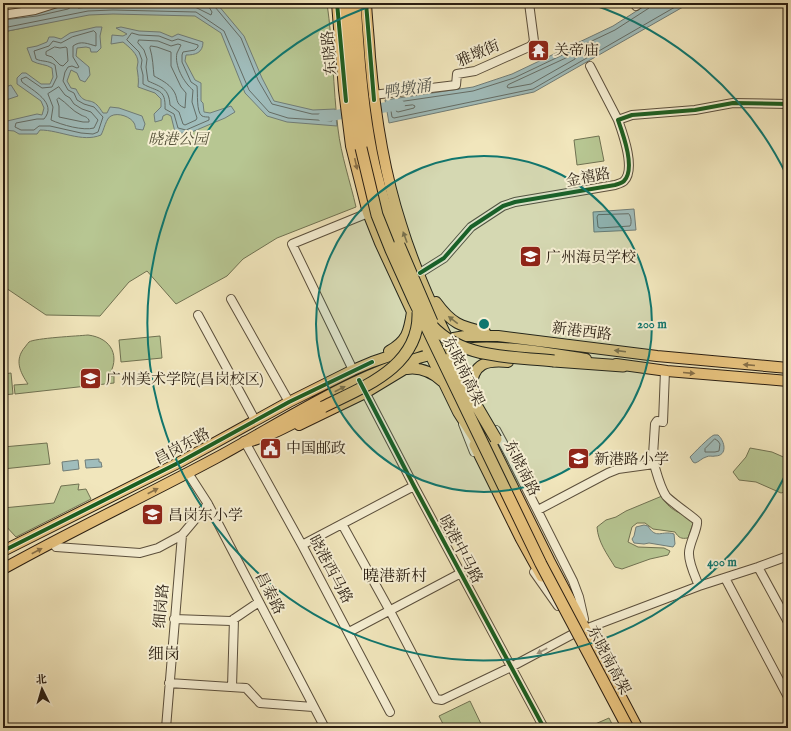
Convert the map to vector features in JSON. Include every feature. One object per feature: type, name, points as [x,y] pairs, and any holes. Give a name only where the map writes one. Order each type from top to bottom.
[{"type":"highway","name":"东晓南高架","points":[[344,3],[353,126],[361,148],[370,190],[379,220],[410,303],[444,352],[549,561],[637,728]]},
{"type":"highway","name":"东晓南高架","points":[[355,3],[360,67],[369,140],[376,176],[399,245],[444,352],[541,564],[628,728]]},
{"type":"highway","points":[[361,3],[373,146],[378,177],[388,214]]},
{"type":"highway","points":[[245,442],[261,438],[384,375],[400,360],[410,345],[418,323],[418,302],[413,282],[399,245]]},
{"type":"highway","points":[[410,303],[434,329],[450,341],[466,349],[490,354],[554,361],[623,366]]},
{"type":"highway","points":[[444,352],[475,445],[525,546],[558,606]]},
{"type":"highway","points":[[444,352],[496,439],[574,596],[586,624]]},
{"type":"main road","name":"东晓路","points":[[337,3],[350,100]]},
{"type":"main road","points":[[366,3],[374,97],[386,172],[401,225],[425,287],[444,352]]},
{"type":"main road","points":[[353,126],[351,146],[368,213],[380,243],[410,303],[424,344],[444,352]]},
{"type":"main road","points":[[425,287],[444,313],[456,323],[462,326],[503,336]]},
{"type":"main road","points":[[372,362],[399,345],[404,340],[409,332],[410,303]]},
{"type":"main road","points":[[473,336],[475,348]]},
{"type":"main road","name":"新港西路","points":[[444,352],[473,336],[503,336],[658,356],[788,368]]},
{"type":"main road","name":"昌岗东路","points":[[3,551],[180,462],[255,420],[352,370],[424,344]]},
{"type":"main road","name":"新港西路","points":[[424,344],[444,352],[475,348],[536,351],[623,366],[788,381]]},
{"type":"main road","points":[[245,442],[266,441],[365,393],[403,370],[444,352]]},
{"type":"main road","name":"昌岗东路","points":[[3,569],[188,473],[359,380],[381,370],[444,352]]},
{"type":"main road","name":"东晓南路","points":[[444,352],[444,383],[458,412],[492,469],[541,566],[558,606],[625,728]]},
{"type":"main road","name":"东晓南路","points":[[444,352],[471,387],[486,415]]},
{"type":"main road","name":"东晓南路","points":[[444,352],[469,404],[494,444],[564,587],[586,624],[641,728]]},
{"type":"main road","points":[[471,387],[472,377],[481,365],[486,362],[496,361],[585,368],[623,366]]},
{"type":"main road","points":[[359,380],[411,369],[431,372],[444,383]]},
{"type":"main road","points":[[486,415],[494,444]]},
{"type":"street","points":[[3,15],[35,10],[57,3]]},
{"type":"street","name":"雅墩街","points":[[374,97],[456,85],[457,74],[475,70],[531,46],[534,41],[529,3]]},
{"type":"street","points":[[590,66],[618,120],[632,115],[695,110],[733,102],[788,104]]},
{"type":"street","name":"金禧路","points":[[420,273],[444,258],[471,227],[503,206],[515,202],[616,185],[624,181],[629,172],[629,163],[626,143],[618,120]]},
{"type":"street","points":[[352,370],[292,244],[368,213]]},
{"type":"street","points":[[410,303],[425,287]]},
{"type":"street","points":[[231,299],[289,402]]},
{"type":"street","points":[[198,315],[255,420]]},
{"type":"street","points":[[666,371],[663,422],[657,422],[656,424],[653,455],[654,464],[666,495],[674,504],[697,521],[688,552],[689,560],[699,586]]},
{"type":"street","name":"晓港中马路","points":[[359,380],[544,728]]},
{"type":"street","name":"东晓南路","points":[[458,412],[471,447],[532,569],[558,606]]},
{"type":"street","name":"东晓南路","points":[[486,415],[509,454],[573,580],[586,624]]},
{"type":"street","points":[[476,441],[483,436],[488,435]]},
{"type":"street","name":"晓港西马路","points":[[245,442],[349,632],[390,712]]},
{"type":"street","points":[[538,510],[618,469],[654,464]]},
{"type":"street","name":"昌泰路","points":[[188,473],[208,504],[325,728]]},
{"type":"street","points":[[302,545],[414,486]]},
{"type":"street","points":[[52,543],[56,547],[140,553],[158,548],[182,535],[208,504]]},
{"type":"street","points":[[342,524],[436,699],[442,700],[511,667],[573,634]]},
{"type":"street","name":"细岗路","points":[[166,728],[182,535]]},
{"type":"street","points":[[586,624],[788,556]]},
{"type":"street","points":[[758,567],[788,622]]},
{"type":"street","points":[[349,632],[461,574]]},
{"type":"street","points":[[725,578],[788,697]]},
{"type":"street","points":[[174,619],[231,621],[259,602]]},
{"type":"street","points":[[232,687],[234,619]]},
{"type":"street","points":[[169,683],[246,688],[260,703],[313,707]]},
{"type":"green space","name":"晓港公园","points":[[87,3],[327,3],[331,34],[339,139],[356,207],[277,238],[243,259],[227,276],[176,304],[147,271],[129,282],[100,316],[46,315],[3,286],[3,32],[32,26]]},
{"type":"green space","points":[[599,136],[604,161],[577,165],[574,140]]},
{"type":"green space","points":[[88,335],[103,340],[112,350],[114,362],[108,377],[114,376],[114,383],[15,394],[14,385],[28,384],[19,366],[19,361],[22,352],[29,342],[48,338]]},
{"type":"green space","points":[[160,336],[162,358],[121,362],[119,340]]},
{"type":"green space","points":[[11,373],[13,394],[3,395],[3,374]]},
{"type":"green space","points":[[47,443],[50,464],[3,469],[3,447]]},
{"type":"green space","points":[[750,448],[772,452],[788,459],[788,491],[781,493],[756,482],[739,480],[733,472],[746,457]]},
{"type":"green space","points":[[79,484],[78,490],[86,489],[91,499],[16,537],[3,523],[3,508],[54,503],[61,486]]},
{"type":"green space","points":[[662,496],[665,502],[673,510],[690,519],[693,523],[688,538],[680,538],[675,532],[653,529],[645,523],[637,523],[632,527],[628,542],[638,547],[664,548],[670,551],[668,555],[650,559],[622,569],[615,567],[601,543],[597,527],[606,520]]},
{"type":"green space","points":[[470,701],[483,728],[445,728],[439,716]]},
{"type":"green space","points":[[609,718],[614,728],[586,728]]},
{"type":"water","points":[[79,3],[210,3],[218,5],[244,36],[262,78],[274,101],[313,110],[335,109],[337,126],[287,122],[267,116],[245,93],[221,33],[195,16],[113,14],[89,15],[3,32],[3,17]]},
{"type":"water","points":[[649,3],[690,3],[534,92],[389,123],[385,100],[473,87],[512,74],[613,26]]},
{"type":"water","points":[[102,27],[100,36],[101,48],[97,52],[91,52],[90,48],[77,48],[76,56],[89,67],[90,75],[85,82],[80,80],[77,73],[71,70],[67,81],[71,88],[76,89],[82,98],[94,103],[103,113],[107,113],[110,107],[119,108],[142,116],[145,124],[143,130],[136,129],[134,123],[127,117],[114,115],[109,117],[101,135],[94,137],[86,138],[40,130],[37,134],[19,134],[14,131],[3,130],[3,122],[37,114],[42,115],[44,108],[41,101],[17,84],[17,78],[22,73],[26,73],[41,84],[50,84],[53,77],[52,68],[32,61],[27,48],[47,42],[49,37],[61,39],[70,33]]},
{"type":"water","points":[[121,27],[139,31],[160,32],[172,37],[178,34],[203,42],[202,49],[198,53],[186,55],[185,61],[195,80],[201,83],[201,101],[203,103],[204,112],[210,113],[231,106],[235,112],[225,118],[187,134],[175,132],[171,116],[167,114],[163,116],[162,120],[155,122],[154,114],[161,107],[161,99],[155,93],[138,87],[138,59],[133,51],[123,42],[111,44],[112,35],[123,36],[127,34],[116,28]]},
{"type":"water","points":[[11,85],[18,96],[3,101],[3,88]]},
{"type":"water","points":[[634,209],[636,230],[594,232],[593,212]]},
{"type":"water","points":[[714,435],[718,435],[724,444],[724,451],[722,454],[707,456],[698,462],[693,462],[690,457]]},
{"type":"water","points":[[99,459],[102,467],[86,468],[85,460]]},
{"type":"water","points":[[78,460],[79,469],[63,471],[62,462]]},
{"type":"water","points":[[644,525],[648,526],[654,533],[657,534],[674,534],[675,544],[673,547],[649,543],[634,543],[632,539],[636,527]]},
{"type":"waterway","name":"鸭墩涌","points":[[323,117],[400,105]]},
{"type":"cycle path","points":[[337,3],[346,101]]},
{"type":"cycle path","points":[[366,3],[374,100]]},
{"type":"cycle path","points":[[420,273],[444,258],[471,227],[503,206],[515,202],[615,185],[623,182],[627,176],[629,160],[618,120],[632,115],[695,110],[733,103],[788,104]]},
{"type":"cycle path","points":[[3,551],[180,462],[289,402],[372,362]]},
{"type":"cycle path","points":[[359,380],[544,728]]},
{"type":"place","name":"关帝庙","points":[[538,50]]},
{"type":"place","name":"广州海员学校","points":[[530,257]]},
{"type":"place","name":"广州美术学院(昌岗校区)","points":[[91,379]]},
{"type":"place","name":"中国邮政","points":[[271,448]]},
{"type":"place","name":"新港路小学","points":[[579,459]]},
{"type":"place","name":"昌岗东小学","points":[[153,515]]},
{"type":"district","name":"曉港新村","points":[[395,575]]},
{"type":"district","name":"细岗","points":[[164,653]]}]
